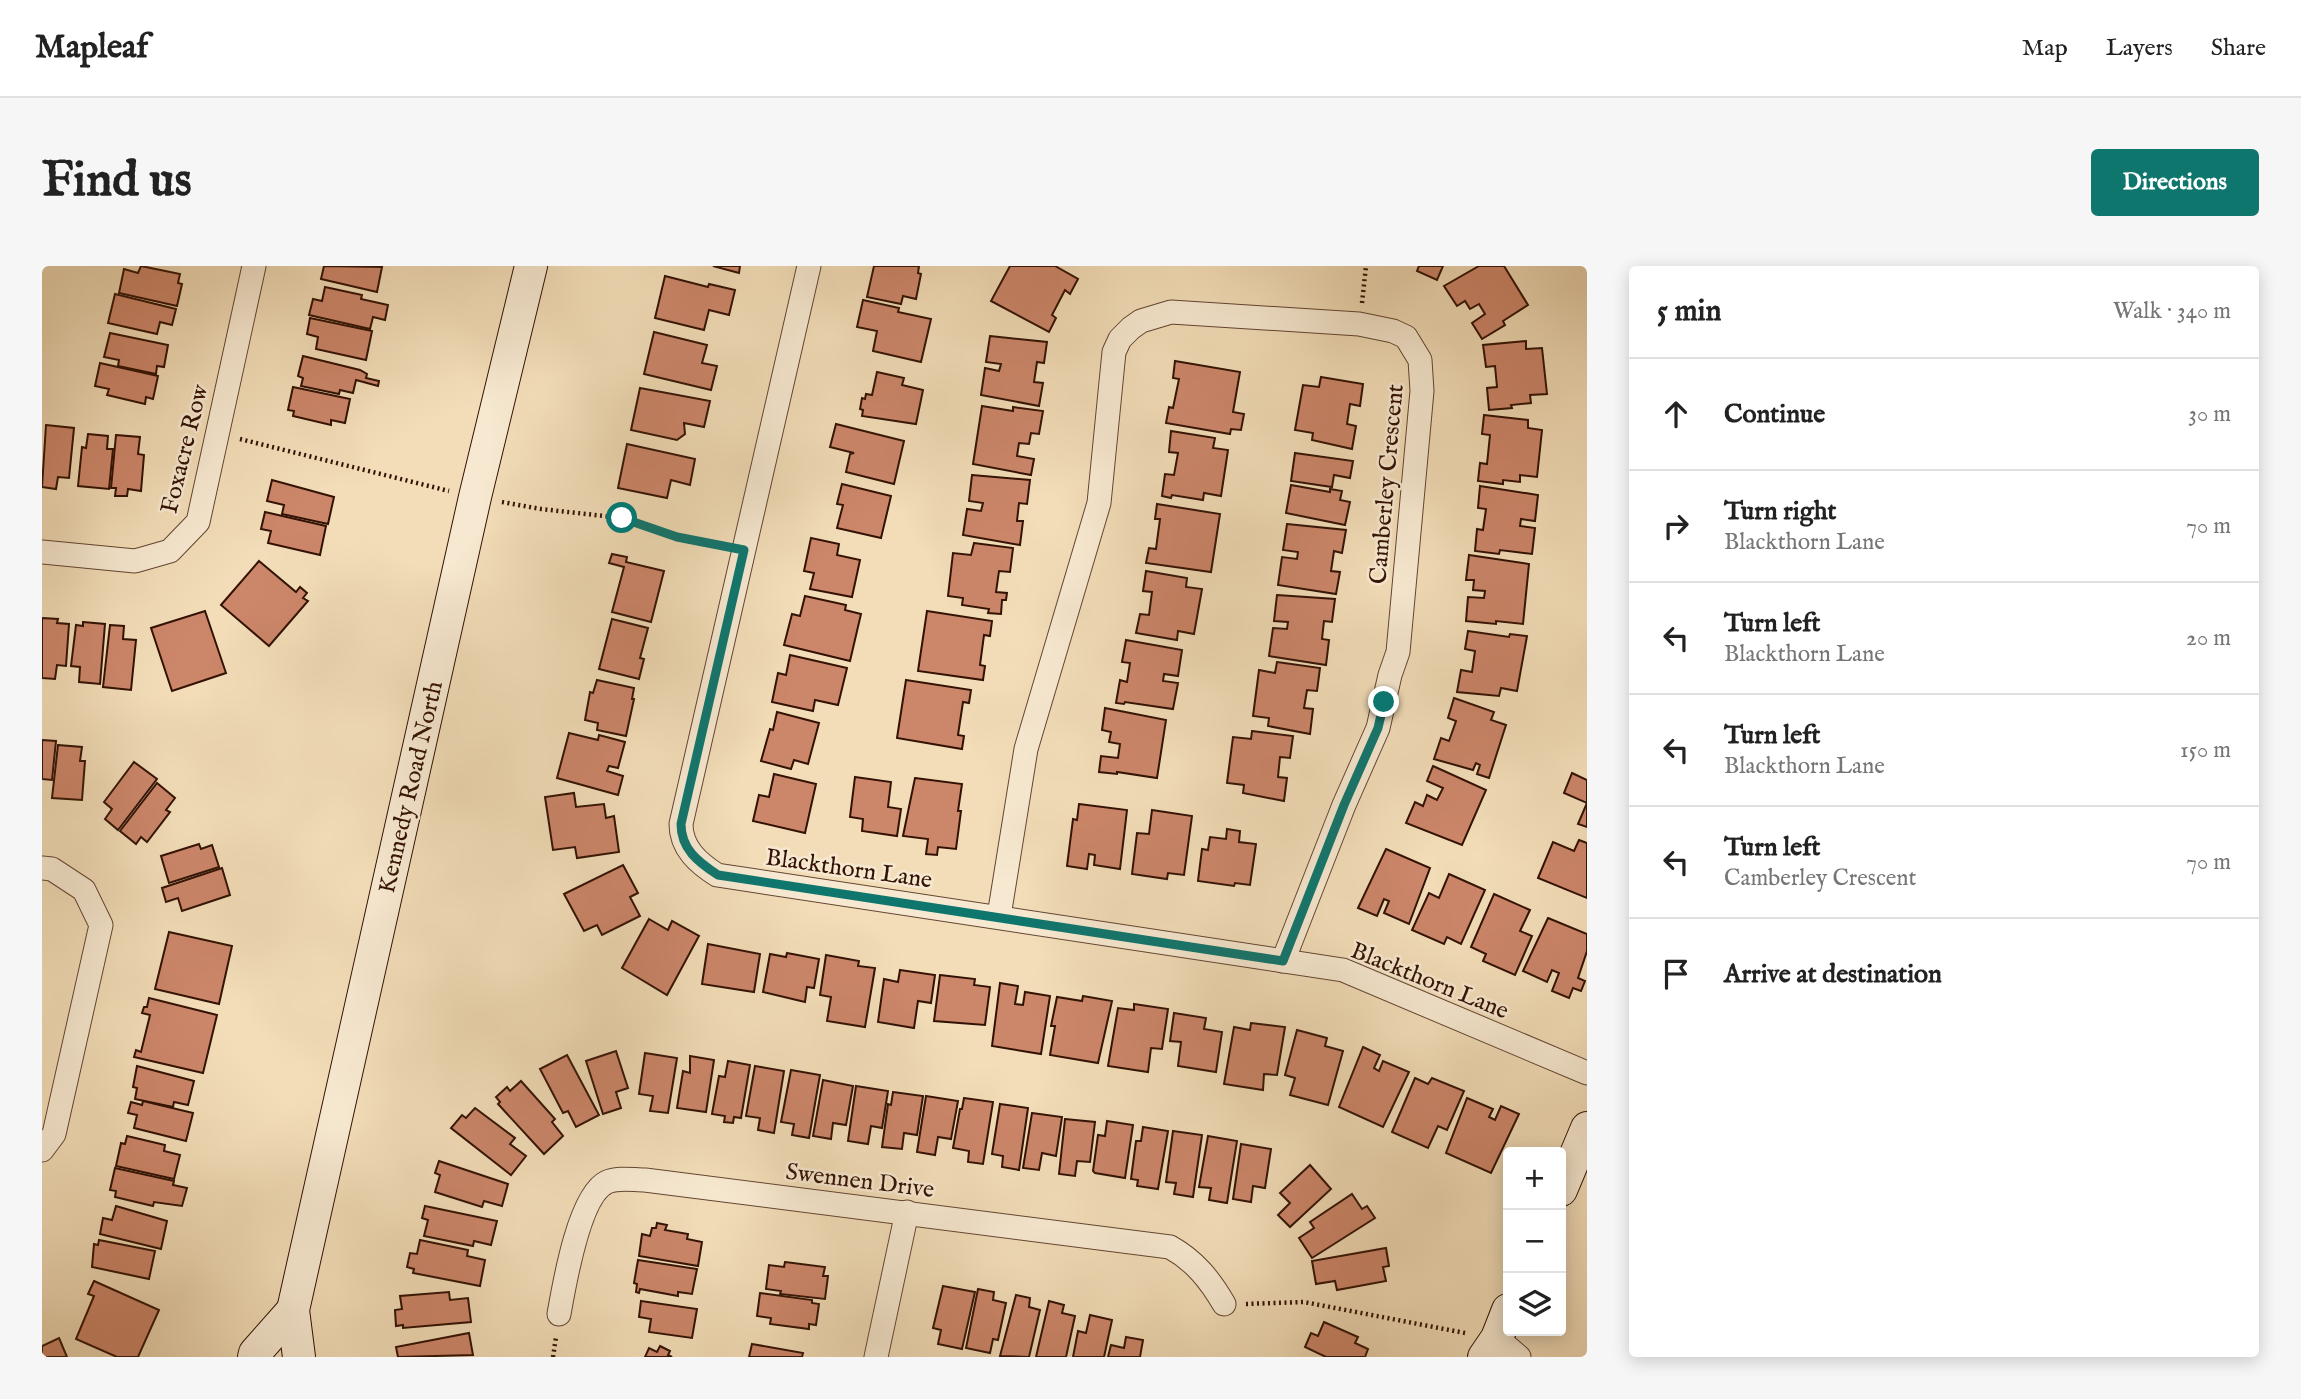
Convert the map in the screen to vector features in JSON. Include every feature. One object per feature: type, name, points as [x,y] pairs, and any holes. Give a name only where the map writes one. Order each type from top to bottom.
[{"type":"main road","name":"Kennedy Road North","points":[[299,1357],[293,1310],[475,497],[531,266]]},
{"type":"main road","points":[[1566,1178],[1587,1128]]},
{"type":"main road","name":"Kennedy Road North","points":[[254,1357],[293,1310]]},
{"type":"street","name":"Foxacre Row","points":[[42,552],[135,561],[170,551],[198,522],[254,266]]},
{"type":"street","name":"Blackthorn Lane","points":[[809,266],[681,824],[681,838],[703,866],[718,875],[1343,970],[1587,1073]]},
{"type":"street","name":"Camberley Crescent","points":[[999,916],[1026,749],[1099,503],[1114,352],[1120,339],[1140,321],[1171,312],[1359,324],[1393,331],[1406,337],[1420,360],[1422,391],[1398,652],[1378,728],[1344,805],[1283,961]]},
{"type":"street","points":[[42,868],[52,869],[83,890],[102,925],[54,1135],[42,1150]]},
{"type":"street","name":"Swennen Drive","points":[[559,1314],[569,1255],[594,1194],[605,1182],[617,1180],[645,1180],[1170,1247],[1185,1256],[1208,1278],[1224,1304]]},
{"type":"street","points":[[876,1357],[907,1212]]},
{"type":"path","points":[[1359,324],[1366,266]]},
{"type":"path","points":[[217,433],[475,497],[541,509],[622,518],[677,537],[744,550]]},
{"type":"path","points":[[1224,1304],[1304,1302],[1502,1341]]},
{"type":"building","points":[[141,266],[180,274],[178,283],[182,284],[177,306],[119,293],[124,269],[138,273]]},
{"type":"building","points":[[324,266],[382,267],[377,292],[321,279]]},
{"type":"building","points":[[713,266],[740,266],[739,273]]},
{"type":"building","points":[[874,266],[919,266],[918,273],[921,274],[916,299],[903,296],[901,304],[867,297]]},
{"type":"building","points":[[1010,266],[1055,266],[1078,279],[1070,294],[1065,290],[1052,315],[1056,318],[1049,332],[991,301]]},
{"type":"building","points":[[1419,266],[1443,266],[1437,280],[1417,271]]},
{"type":"building","points":[[1479,266],[1504,266],[1528,305],[1503,321],[1505,325],[1482,339],[1472,323],[1485,314],[1479,304],[1470,309],[1465,301],[1457,306],[1444,286]]},
{"type":"building","points":[[665,276],[708,287],[709,284],[735,290],[729,315],[709,310],[704,330],[655,318]]},
{"type":"building","points":[[325,287],[362,295],[361,299],[388,305],[385,320],[373,317],[370,329],[309,315],[313,299],[322,301]]},
{"type":"building","points":[[115,294],[176,309],[172,325],[160,322],[157,334],[108,323]]},
{"type":"building","points":[[863,300],[899,308],[898,312],[931,319],[921,362],[873,351],[877,331],[857,327]]},
{"type":"building","points":[[310,318],[372,331],[366,360],[316,349],[318,337],[307,334]]},
{"type":"building","points":[[654,332],[707,345],[702,363],[717,366],[711,390],[644,374]]},
{"type":"building","points":[[110,333],[168,345],[164,367],[157,366],[156,374],[118,366],[119,360],[104,357]]},
{"type":"building","points":[[990,336],[1047,342],[1044,363],[1037,362],[1034,382],[1043,383],[1039,406],[981,395],[985,368],[999,371],[1001,364],[986,362]]},
{"type":"building","points":[[1526,341],[1526,349],[1542,348],[1547,394],[1530,395],[1531,403],[1489,410],[1487,388],[1497,387],[1495,366],[1486,367],[1483,345]]},
{"type":"building","points":[[303,356],[360,370],[367,374],[366,378],[379,381],[378,386],[356,380],[353,393],[340,390],[339,394],[301,386],[303,378],[298,376]]},
{"type":"building","points":[[1175,361],[1240,372],[1233,412],[1244,414],[1241,430],[1231,429],[1230,434],[1166,423],[1169,407],[1173,408],[1179,379],[1173,378]]},
{"type":"building","points":[[100,363],[158,376],[153,399],[146,397],[145,404],[107,395],[109,389],[95,386]]},
{"type":"building","points":[[877,372],[904,378],[902,385],[923,390],[916,424],[862,416],[862,398],[865,399],[866,394],[872,395]]},
{"type":"building","points":[[1321,377],[1363,384],[1360,406],[1350,404],[1347,424],[1356,426],[1352,449],[1312,440],[1313,433],[1295,430],[1303,385],[1319,387]]},
{"type":"building","points":[[293,387],[350,399],[345,423],[331,420],[331,425],[293,416],[294,411],[288,410]]},
{"type":"building","points":[[640,388],[710,401],[704,427],[684,423],[685,434],[677,440],[631,430]]},
{"type":"building","points":[[982,406],[1013,411],[1013,407],[1043,411],[1039,434],[1031,433],[1029,444],[1019,443],[1017,456],[1034,459],[1031,475],[973,464]]},
{"type":"building","points":[[1484,415],[1528,420],[1528,428],[1542,430],[1537,477],[1520,475],[1520,482],[1503,480],[1503,484],[1478,481],[1480,463],[1487,464],[1490,435],[1482,434]]},
{"type":"building","points":[[836,424],[904,441],[894,484],[846,472],[850,454],[854,453],[830,447]]},
{"type":"building","points":[[46,425],[74,428],[69,478],[58,477],[56,489],[42,487]]},
{"type":"building","points":[[1171,431],[1215,438],[1213,448],[1228,450],[1221,496],[1204,493],[1203,500],[1162,496],[1165,474],[1174,475],[1178,453],[1169,452]]},
{"type":"building","points":[[88,434],[108,436],[107,449],[113,449],[109,489],[78,486],[82,447],[86,448]]},
{"type":"building","points":[[116,435],[140,437],[138,454],[144,455],[141,491],[128,489],[127,496],[115,496],[116,488],[111,488]]},
{"type":"building","points":[[627,444],[695,459],[690,485],[671,480],[667,498],[618,488]]},
{"type":"building","points":[[1295,453],[1353,461],[1350,478],[1334,475],[1332,487],[1291,481]]},
{"type":"building","points":[[972,475],[1030,480],[1027,504],[1019,503],[1017,521],[1023,521],[1020,545],[963,535],[967,509],[981,511],[983,503],[969,501]]},
{"type":"building","points":[[272,480],[334,497],[328,524],[282,514],[284,505],[267,501]]},
{"type":"building","points":[[842,484],[891,496],[881,538],[837,528],[843,505],[837,504]]},
{"type":"building","points":[[1291,485],[1330,492],[1330,489],[1342,491],[1340,500],[1350,502],[1345,525],[1286,513]]},
{"type":"building","points":[[1480,486],[1538,495],[1535,521],[1521,519],[1520,526],[1535,528],[1532,554],[1500,550],[1499,554],[1475,551],[1477,529],[1483,530],[1486,509],[1478,508]]},
{"type":"building","points":[[1157,504],[1220,514],[1211,572],[1146,563],[1149,548],[1156,549],[1160,519],[1155,519]]},
{"type":"building","points":[[265,512],[326,526],[320,555],[268,543],[271,531],[261,529]]},
{"type":"building","points":[[1287,524],[1346,530],[1342,553],[1334,551],[1331,571],[1340,572],[1336,594],[1278,585],[1282,557],[1297,559],[1298,552],[1283,550]]},
{"type":"building","points":[[811,538],[839,544],[837,555],[860,560],[852,597],[810,589],[814,573],[804,571]]},
{"type":"building","points":[[974,543],[1013,548],[1010,572],[999,571],[996,592],[1007,593],[1006,600],[1002,600],[1001,614],[988,613],[989,609],[962,605],[963,598],[948,596],[953,553],[971,555]]},
{"type":"building","points":[[612,554],[627,557],[626,562],[664,571],[651,622],[612,612],[624,567],[609,563]]},
{"type":"building","points":[[1469,555],[1529,564],[1523,624],[1466,621],[1468,597],[1484,598],[1485,591],[1473,590],[1474,580],[1466,580]]},
{"type":"building","points":[[259,561],[296,592],[300,587],[307,593],[303,598],[308,601],[269,646],[221,605]]},
{"type":"building","points":[[1146,571],[1187,578],[1186,587],[1202,589],[1194,634],[1178,631],[1177,640],[1136,633],[1140,614],[1149,615],[1152,592],[1143,591]]},
{"type":"building","points":[[1277,595],[1335,599],[1332,622],[1324,621],[1322,639],[1329,640],[1326,665],[1269,656],[1273,628],[1287,629],[1288,622],[1274,621]]},
{"type":"building","points":[[805,596],[846,605],[845,610],[861,614],[850,661],[784,645],[792,614],[800,616]]},
{"type":"building","points":[[205,611],[226,673],[172,691],[151,628]]},
{"type":"building","points":[[927,611],[992,621],[990,636],[984,635],[980,665],[985,666],[983,680],[918,671]]},
{"type":"building","points":[[42,618],[58,619],[57,623],[69,624],[66,666],[57,665],[55,679],[42,678]]},
{"type":"building","points":[[612,619],[648,628],[640,658],[644,659],[639,679],[599,669]]},
{"type":"building","points":[[83,622],[105,624],[100,684],[79,682],[80,667],[71,666],[76,625],[83,626]]},
{"type":"building","points":[[110,625],[124,626],[123,639],[136,640],[131,690],[103,687]]},
{"type":"building","points":[[1468,631],[1509,637],[1510,634],[1527,636],[1517,691],[1501,688],[1499,696],[1457,692],[1461,670],[1472,672],[1475,651],[1465,649]]},
{"type":"building","points":[[1126,640],[1182,650],[1178,676],[1164,674],[1163,681],[1178,683],[1173,709],[1116,703],[1120,680],[1127,682],[1130,663],[1122,662]]},
{"type":"building","points":[[790,655],[847,668],[838,705],[815,700],[813,711],[772,702],[778,673],[786,675]]},
{"type":"building","points":[[1277,662],[1320,668],[1317,691],[1307,690],[1304,708],[1313,709],[1310,734],[1268,726],[1269,718],[1253,716],[1259,670],[1275,673]]},
{"type":"building","points":[[597,680],[634,688],[626,736],[597,730],[598,723],[585,720],[590,692],[593,693]]},
{"type":"building","points":[[906,680],[971,690],[969,703],[963,702],[958,735],[964,736],[962,749],[897,738]]},
{"type":"building","points":[[1454,698],[1494,712],[1491,720],[1506,725],[1489,778],[1477,774],[1480,765],[1476,763],[1473,770],[1434,759],[1441,738],[1449,741],[1456,721],[1448,718]]},
{"type":"building","points":[[1105,708],[1166,720],[1157,778],[1099,772],[1101,756],[1118,758],[1120,744],[1109,742],[1111,732],[1102,730]]},
{"type":"building","points":[[777,712],[819,723],[808,764],[794,760],[791,769],[761,761]]},
{"type":"building","points":[[1252,731],[1293,736],[1290,758],[1280,757],[1278,777],[1287,778],[1284,801],[1243,793],[1244,785],[1227,783],[1233,737],[1251,739]]},
{"type":"building","points":[[569,733],[598,740],[599,735],[625,742],[618,768],[609,766],[607,771],[623,776],[618,795],[557,778]]},
{"type":"building","points":[[42,740],[56,741],[52,780],[42,779]]},
{"type":"building","points":[[58,745],[82,747],[80,761],[85,761],[82,800],[52,798]]},
{"type":"building","points":[[134,762],[157,779],[118,830],[105,819],[112,809],[104,802]]},
{"type":"building","points":[[1433,766],[1486,790],[1462,845],[1406,823],[1415,802],[1423,806],[1427,795],[1437,800],[1443,788],[1427,781]]},
{"type":"building","points":[[1572,773],[1587,780],[1587,803],[1564,793]]},
{"type":"building","points":[[774,774],[816,784],[805,833],[753,821],[759,795],[769,797]]},
{"type":"building","points":[[855,777],[891,782],[888,807],[901,809],[897,836],[862,831],[863,819],[850,817]]},
{"type":"building","points":[[915,778],[962,784],[956,849],[938,847],[937,855],[926,854],[928,839],[903,836]]},
{"type":"building","points":[[157,783],[175,798],[166,810],[170,812],[147,842],[141,837],[136,844],[120,831]]},
{"type":"building","points":[[574,793],[576,807],[604,804],[606,818],[614,816],[619,852],[577,858],[575,847],[553,850],[545,797]]},
{"type":"building","points":[[1587,803],[1587,827],[1578,824]]},
{"type":"building","points":[[1079,804],[1127,810],[1120,869],[1094,865],[1095,855],[1089,854],[1087,869],[1067,866],[1073,819],[1077,820]]},
{"type":"building","points":[[1152,810],[1192,816],[1184,875],[1168,873],[1167,879],[1132,874],[1137,833],[1149,834]]},
{"type":"building","points":[[1227,829],[1240,831],[1239,842],[1256,844],[1250,885],[1235,883],[1234,886],[1198,881],[1202,849],[1208,850],[1210,837],[1226,839]]},
{"type":"building","points":[[1579,840],[1587,843],[1587,898],[1538,878],[1553,842],[1574,851]]},
{"type":"building","points":[[199,844],[201,849],[212,845],[219,867],[169,883],[161,856]]},
{"type":"building","points":[[1386,849],[1430,868],[1409,924],[1384,913],[1389,901],[1384,899],[1377,916],[1358,908]]},
{"type":"building","points":[[623,865],[638,893],[630,897],[640,916],[602,935],[597,925],[584,931],[564,894]]},
{"type":"building","points":[[222,868],[230,895],[182,911],[178,898],[166,902],[162,888]]},
{"type":"building","points":[[1449,874],[1485,890],[1461,944],[1447,937],[1444,944],[1412,930],[1429,893],[1439,898]]},
{"type":"building","points":[[1494,894],[1530,910],[1520,931],[1532,936],[1515,975],[1483,961],[1486,954],[1471,947]]},
{"type":"building","points":[[1548,918],[1587,934],[1587,951],[1578,978],[1585,981],[1581,991],[1573,988],[1569,998],[1552,991],[1559,973],[1552,970],[1547,982],[1523,971]]},
{"type":"building","points":[[649,919],[668,930],[672,921],[699,936],[667,995],[622,968]]},
{"type":"building","points":[[169,932],[232,946],[219,1004],[155,989]]},
{"type":"building","points":[[708,944],[760,954],[754,992],[702,984]]},
{"type":"building","points":[[787,953],[819,959],[814,988],[807,987],[805,1002],[763,992],[770,954],[786,957]]},
{"type":"building","points":[[826,955],[859,961],[858,966],[875,968],[865,1027],[827,1021],[831,997],[820,995]]},
{"type":"building","points":[[900,970],[935,975],[931,1003],[918,1001],[914,1028],[878,1022],[884,979],[898,982]]},
{"type":"building","points":[[940,975],[975,979],[974,985],[990,987],[985,1025],[934,1021]]},
{"type":"building","points":[[1000,983],[1018,986],[1015,1004],[1023,1005],[1025,992],[1050,996],[1041,1054],[992,1046]]},
{"type":"building","points":[[1083,996],[1112,1001],[1098,1063],[1050,1055],[1055,1026],[1051,1026],[1057,997],[1082,1001]]},
{"type":"building","points":[[149,998],[217,1015],[203,1073],[134,1057],[136,1050],[141,1052],[150,1015],[142,1013]]},
{"type":"building","points":[[1134,1004],[1168,1009],[1162,1049],[1151,1048],[1148,1072],[1108,1066],[1118,1008],[1134,1010]]},
{"type":"building","points":[[1174,1013],[1206,1018],[1204,1029],[1222,1032],[1216,1072],[1178,1066],[1181,1042],[1170,1041]]},
{"type":"building","points":[[1251,1023],[1285,1027],[1277,1075],[1264,1074],[1263,1090],[1224,1084],[1234,1027],[1250,1030]]},
{"type":"building","points":[[1297,1030],[1327,1038],[1325,1046],[1343,1051],[1328,1105],[1290,1095],[1295,1078],[1285,1075]]},
{"type":"building","points":[[1363,1047],[1380,1055],[1374,1068],[1379,1071],[1383,1061],[1409,1072],[1383,1127],[1339,1107]]},
{"type":"building","points":[[616,1051],[628,1088],[616,1092],[621,1108],[603,1114],[586,1061]]},
{"type":"building","points":[[645,1053],[677,1058],[668,1113],[650,1111],[653,1096],[639,1094]]},
{"type":"building","points":[[567,1055],[599,1115],[576,1127],[568,1111],[563,1113],[540,1069]]},
{"type":"building","points":[[690,1056],[714,1060],[706,1112],[677,1108],[683,1071],[690,1073]]},
{"type":"building","points":[[728,1061],[750,1065],[741,1118],[734,1117],[733,1123],[724,1122],[725,1116],[712,1114],[719,1076],[725,1077]]},
{"type":"building","points":[[137,1066],[194,1081],[188,1105],[174,1102],[173,1107],[135,1099],[137,1088],[133,1087]]},
{"type":"building","points":[[755,1066],[784,1071],[774,1133],[758,1130],[760,1118],[746,1116]]},
{"type":"building","points":[[791,1070],[820,1075],[809,1138],[792,1135],[794,1124],[781,1122]]},
{"type":"building","points":[[1415,1078],[1428,1084],[1432,1078],[1464,1091],[1447,1130],[1438,1126],[1428,1148],[1392,1132]]},
{"type":"building","points":[[823,1080],[853,1086],[846,1125],[833,1123],[831,1139],[813,1136]]},
{"type":"building","points":[[521,1081],[555,1119],[552,1122],[563,1136],[544,1154],[498,1104],[500,1102],[496,1097],[507,1087],[510,1091]]},
{"type":"building","points":[[856,1086],[888,1091],[882,1128],[871,1126],[868,1144],[848,1141]]},
{"type":"building","points":[[893,1092],[923,1096],[917,1135],[904,1133],[902,1149],[882,1147],[888,1104],[891,1105]]},
{"type":"building","points":[[926,1096],[958,1101],[951,1139],[938,1137],[935,1155],[917,1152]]},
{"type":"building","points":[[964,1098],[993,1102],[983,1164],[968,1162],[969,1151],[953,1148]]},
{"type":"building","points":[[1467,1098],[1493,1109],[1489,1117],[1495,1120],[1501,1106],[1519,1114],[1491,1173],[1446,1153]]},
{"type":"building","points":[[143,1101],[193,1113],[186,1141],[134,1128],[137,1115],[128,1113],[131,1102],[142,1105]]},
{"type":"building","points":[[1000,1104],[1028,1108],[1019,1170],[1002,1167],[1003,1156],[992,1154]]},
{"type":"building","points":[[475,1108],[515,1138],[510,1144],[526,1156],[511,1175],[451,1128],[462,1115],[466,1118]]},
{"type":"building","points":[[1032,1113],[1062,1117],[1056,1156],[1042,1153],[1039,1170],[1023,1168]]},
{"type":"building","points":[[1065,1119],[1095,1122],[1090,1162],[1077,1161],[1075,1176],[1059,1174]]},
{"type":"building","points":[[1107,1121],[1133,1125],[1125,1178],[1093,1171],[1098,1135],[1105,1136]]},
{"type":"building","points":[[1143,1127],[1168,1131],[1158,1189],[1137,1186],[1138,1180],[1131,1179],[1136,1141],[1141,1141]]},
{"type":"building","points":[[1173,1131],[1202,1135],[1193,1197],[1174,1194],[1176,1183],[1166,1182]]},
{"type":"building","points":[[127,1136],[165,1145],[164,1151],[180,1155],[174,1179],[116,1166],[121,1143],[125,1144]]},
{"type":"building","points":[[1208,1136],[1237,1141],[1227,1203],[1209,1200],[1211,1188],[1199,1187]]},
{"type":"building","points":[[1241,1144],[1271,1149],[1265,1188],[1253,1186],[1251,1202],[1233,1199]]},
{"type":"building","points":[[439,1161],[508,1184],[502,1206],[484,1201],[482,1207],[435,1192],[440,1175],[435,1173]]},
{"type":"building","points":[[1310,1165],[1331,1189],[1290,1227],[1278,1215],[1290,1203],[1280,1193]]},
{"type":"building","points":[[115,1168],[174,1181],[173,1185],[187,1188],[182,1206],[154,1202],[153,1206],[115,1197],[116,1191],[110,1190]]},
{"type":"building","points":[[1352,1194],[1362,1209],[1367,1206],[1375,1218],[1312,1258],[1299,1238],[1314,1228],[1310,1222]]},
{"type":"building","points":[[116,1206],[167,1221],[161,1249],[100,1234],[103,1218],[112,1220]]},
{"type":"building","points":[[425,1206],[497,1221],[491,1245],[474,1241],[473,1246],[424,1236],[428,1220],[422,1218]]},
{"type":"building","points":[[657,1223],[667,1225],[665,1230],[688,1234],[687,1239],[702,1242],[698,1266],[639,1256],[642,1234],[650,1236]]},
{"type":"building","points":[[99,1240],[155,1251],[149,1279],[92,1267],[94,1244],[98,1245]]},
{"type":"building","points":[[420,1240],[468,1250],[467,1256],[485,1260],[480,1286],[413,1273],[414,1269],[407,1267],[410,1253],[417,1254]]},
{"type":"building","points":[[1386,1248],[1389,1266],[1383,1267],[1386,1281],[1337,1290],[1335,1281],[1316,1284],[1312,1261]]},
{"type":"building","points":[[638,1260],[697,1269],[692,1294],[678,1292],[678,1296],[640,1289],[639,1293],[636,1292],[637,1284],[634,1283]]},
{"type":"building","points":[[785,1262],[825,1267],[823,1276],[828,1276],[825,1299],[780,1294],[781,1291],[766,1289],[769,1265],[784,1267]]},
{"type":"building","points":[[94,1281],[159,1310],[138,1357],[117,1357],[76,1339],[94,1296],[88,1294]]},
{"type":"building","points":[[943,1286],[975,1292],[962,1349],[938,1344],[941,1330],[933,1328]]},
{"type":"building","points":[[978,1289],[994,1292],[993,1300],[1006,1303],[998,1340],[993,1339],[990,1353],[966,1348]]},
{"type":"building","points":[[449,1292],[450,1300],[468,1298],[471,1322],[403,1328],[403,1325],[396,1326],[395,1310],[402,1309],[400,1296]]},
{"type":"building","points":[[760,1293],[812,1300],[812,1303],[819,1304],[816,1325],[809,1324],[809,1329],[770,1324],[771,1318],[757,1316]]},
{"type":"building","points":[[1016,1295],[1030,1298],[1029,1307],[1040,1310],[1029,1357],[1000,1356]]},
{"type":"building","points":[[641,1301],[697,1309],[692,1338],[649,1332],[651,1319],[639,1317]]},
{"type":"building","points":[[1049,1301],[1064,1305],[1062,1313],[1075,1316],[1066,1357],[1036,1357]]},
{"type":"building","points":[[1090,1315],[1112,1320],[1104,1357],[1073,1357],[1078,1331],[1086,1333]]},
{"type":"building","points":[[1324,1322],[1358,1337],[1355,1343],[1368,1349],[1365,1357],[1326,1357],[1305,1347],[1311,1333],[1318,1336]]},
{"type":"building","points":[[469,1333],[473,1355],[398,1357],[396,1347]]},
{"type":"building","points":[[1126,1337],[1143,1340],[1140,1357],[1108,1357],[1111,1345],[1124,1348]]},
{"type":"building","points":[[59,1338],[67,1357],[42,1357],[42,1346]]},
{"type":"building","points":[[752,1344],[803,1353],[802,1357],[749,1357]]},
{"type":"building","points":[[660,1346],[670,1351],[668,1355],[672,1357],[645,1357],[649,1348],[657,1352]]},
{"type":"route","points":[[622,518],[677,537],[744,550],[681,824],[681,838],[687,848],[703,866],[718,875],[1283,961],[1344,805],[1378,728],[1384,702]]}]
